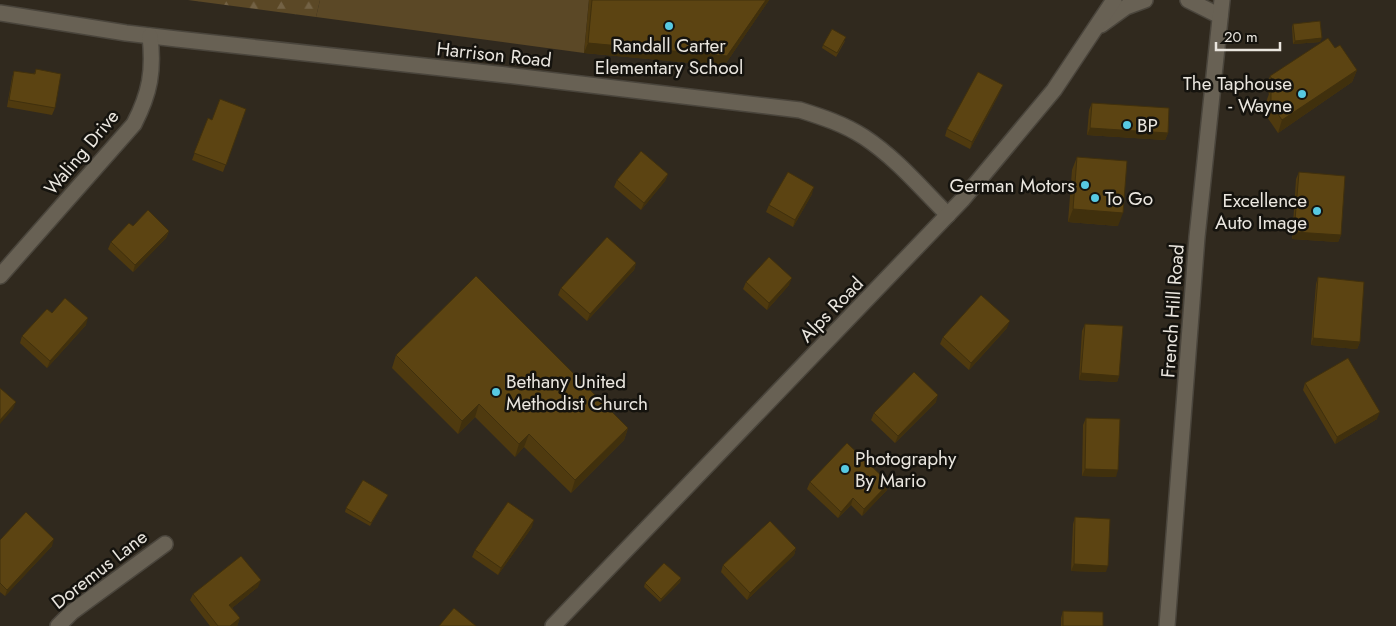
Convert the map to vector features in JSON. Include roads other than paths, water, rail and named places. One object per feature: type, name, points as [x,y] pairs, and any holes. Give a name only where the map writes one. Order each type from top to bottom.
[{"type":"main road","name":"Alps Road","points":[[553,626],[948,215],[1007,148],[1054,90],[1114,0]]},
{"type":"main road","points":[[1094,30],[1126,7],[1145,0]]},
{"type":"main road","points":[[1188,0],[1220,16]]},
{"type":"main road","name":"French Hill Road","points":[[1167,626],[1197,237],[1222,0]]},
{"type":"main road","name":"Harrison Road","points":[[0,12],[150,36],[800,110],[832,120],[863,136],[891,157],[948,215]]},
{"type":"main road","name":"Waling Drive","points":[[0,276],[134,124],[144,103],[151,81],[153,58],[150,36]]},
{"type":"main road","name":"Doremus Lane","points":[[58,626],[72,612],[165,544]]},
{"type":"place","name":"Randall Carter Elementary School","points":[[669,26]]},
{"type":"place","name":"The Taphouse - Wayne","points":[[1302,94]]},
{"type":"place","name":"BP","points":[[1127,125]]},
{"type":"place","name":"German Motors","points":[[1085,185]]},
{"type":"place","name":"To Go","points":[[1095,198]]},
{"type":"place","name":"Excellence Auto Image","points":[[1317,211]]},
{"type":"place","name":"Bethany United Methodist Church","points":[[496,392]]},
{"type":"place","name":"Photography By Mario","points":[[845,469]]}]
